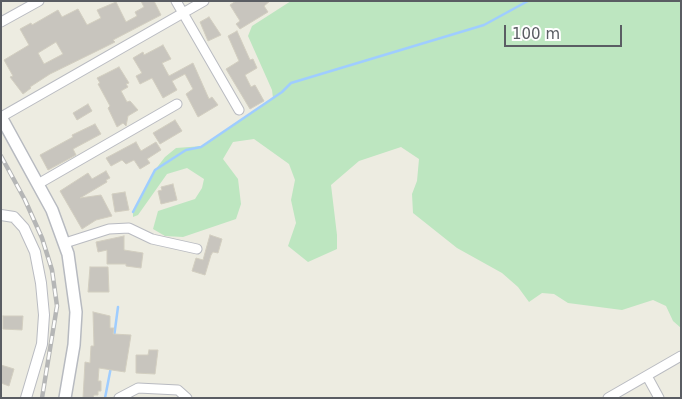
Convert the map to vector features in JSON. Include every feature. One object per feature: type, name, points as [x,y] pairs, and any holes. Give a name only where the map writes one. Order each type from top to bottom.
[{"type":"main road","points":[[1,117],[38,184],[65,243],[72,270],[76,312],[74,345],[65,398]]},
{"type":"street","points":[[1,22],[39,1]]},
{"type":"street","points":[[176,1],[238,110]]},
{"type":"street","points":[[1,117],[204,1]]},
{"type":"street","points":[[38,184],[177,104]]},
{"type":"street","points":[[1,215],[14,217],[24,228],[35,252],[41,283],[44,315],[42,344],[26,398]]},
{"type":"street","points":[[65,243],[109,229],[129,228],[152,239],[197,249]]},
{"type":"street","points":[[608,398],[681,356]]},
{"type":"street","points":[[647,376],[660,398]]},
{"type":"street","points":[[119,398],[138,388],[178,390],[187,398]]},
{"type":"green space","points":[[291,1],[681,1],[681,328],[673,321],[666,306],[653,300],[622,310],[568,303],[554,294],[542,293],[529,302],[518,287],[502,273],[457,248],[413,213],[412,194],[417,181],[419,159],[401,147],[359,161],[331,185],[337,249],[308,262],[288,246],[296,223],[291,200],[295,180],[289,164],[254,139],[233,142],[223,159],[238,179],[241,204],[236,219],[183,237],[165,236],[153,229],[158,211],[195,199],[202,188],[204,179],[187,168],[167,174],[138,215],[133,217],[133,212],[155,170],[165,157],[176,148],[203,146],[273,98],[272,90],[248,36],[252,26]]},
{"type":"building","points":[[141,1],[154,1],[161,15],[113,40],[115,42],[50,74],[23,94],[10,77],[13,76],[4,60],[29,45],[20,29],[31,23],[32,25],[58,10],[62,17],[78,9],[87,25],[101,18],[97,10],[116,2],[126,22],[137,16],[135,12],[144,7]],"holes":[[[56,42],[63,54],[44,64],[38,53]]]},
{"type":"building","points":[[236,1],[270,1],[264,6],[268,12],[240,29],[236,24],[240,21],[230,5]]},
{"type":"building","points":[[209,17],[221,35],[208,41],[200,22]]},
{"type":"building","points":[[237,31],[250,60],[253,59],[257,68],[245,75],[251,87],[255,85],[264,101],[250,109],[226,69],[239,61],[228,36]]},
{"type":"building","points":[[163,45],[171,59],[162,63],[169,76],[193,63],[209,99],[212,97],[218,105],[198,117],[186,94],[193,89],[185,74],[172,81],[177,90],[163,98],[152,78],[140,84],[136,76],[142,73],[133,58],[143,52],[144,55]]},
{"type":"building","points":[[119,67],[129,83],[126,84],[128,87],[121,91],[127,102],[130,101],[138,110],[128,116],[126,126],[123,123],[117,127],[97,78]]},
{"type":"building","points":[[88,104],[92,111],[77,120],[73,113]]},
{"type":"building","points":[[175,120],[182,131],[160,144],[153,133]]},
{"type":"building","points":[[95,124],[101,134],[73,149],[76,155],[48,170],[40,155],[73,137],[72,135]]},
{"type":"building","points":[[136,142],[141,151],[156,142],[161,150],[147,159],[150,163],[140,169],[134,160],[126,164],[122,160],[111,166],[106,158]]},
{"type":"building","points":[[106,171],[110,178],[106,180],[107,182],[80,198],[101,195],[112,216],[96,220],[82,229],[60,191],[88,173],[92,179]]},
{"type":"building","points":[[173,184],[177,200],[161,204],[158,191],[162,190],[161,187]]},
{"type":"building","points":[[125,192],[129,210],[115,212],[112,194]]},
{"type":"building","points":[[210,235],[222,239],[218,253],[213,252],[211,255],[205,275],[192,271],[196,258],[203,260]]},
{"type":"building","points":[[124,236],[124,250],[143,253],[141,268],[126,266],[126,264],[107,264],[107,250],[98,252],[96,242]]},
{"type":"building","points":[[90,267],[108,267],[109,292],[88,292]]},
{"type":"building","points":[[93,312],[110,316],[110,328],[114,328],[113,334],[131,335],[125,372],[99,368],[98,381],[101,381],[101,391],[98,391],[98,395],[94,395],[93,398],[83,398],[85,362],[90,363],[91,346],[94,346]]},
{"type":"building","points":[[3,316],[23,316],[22,330],[3,329]]},
{"type":"building","points":[[149,350],[158,350],[155,374],[136,373],[136,355],[148,355]]},
{"type":"building","points":[[1,365],[14,369],[9,386],[1,383]]},
{"type":"waterway","points":[[133,212],[155,170],[186,150],[201,147],[282,92],[291,83],[484,25],[528,1]]},
{"type":"waterway","points":[[114,337],[118,307]]},
{"type":"waterway","points":[[105,398],[111,367]]},
{"type":"railway","points":[[1,156],[25,200],[42,238],[52,270],[57,306],[42,398]]}]
